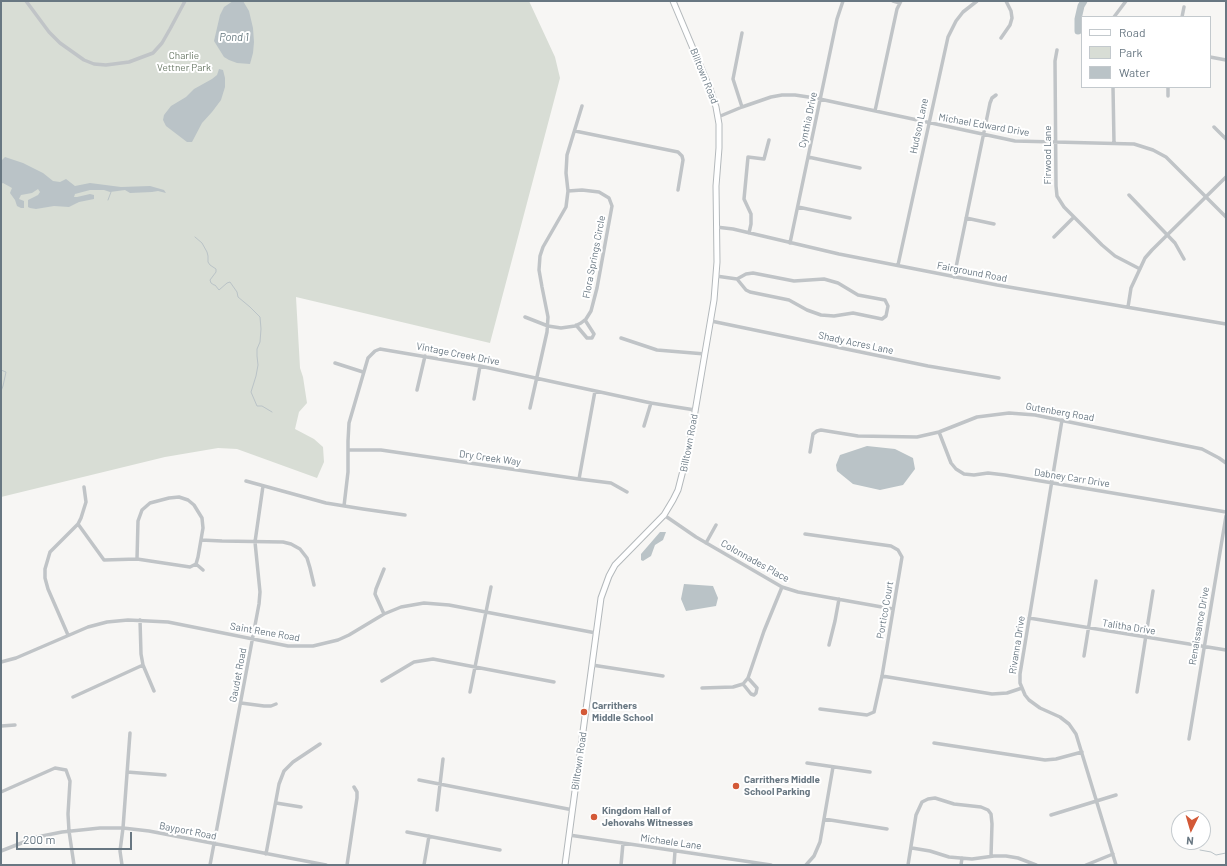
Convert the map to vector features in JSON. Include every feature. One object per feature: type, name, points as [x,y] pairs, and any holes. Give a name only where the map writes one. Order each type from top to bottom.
[{"type":"main road","name":"Billtown Road","points":[[565,865],[601,598],[612,569],[622,556],[664,516],[673,500],[682,477],[711,321],[716,276],[716,186],[720,132],[718,117],[710,89],[673,1]]},
{"type":"street","points":[[26,1],[49,32],[60,43],[84,60],[94,64],[106,65],[129,62],[153,53],[162,43],[185,1]]},
{"type":"street","name":"Cynthia Drive","points":[[790,244],[837,19],[843,1]]},
{"type":"street","points":[[875,111],[897,9],[900,2],[893,1]]},
{"type":"street","name":"Hudson Lane","points":[[898,266],[928,122],[949,33],[963,12],[977,1]]},
{"type":"street","points":[[1001,38],[1010,25],[1012,18],[1012,11],[1006,1]]},
{"type":"street","points":[[1115,16],[1126,1]]},
{"type":"street","points":[[1182,16],[1184,7]]},
{"type":"street","points":[[742,33],[733,79],[742,107]]},
{"type":"street","name":"Firwood Lane","points":[[1057,50],[1055,61],[1056,190],[1060,203],[1073,218],[1107,250],[1140,269]]},
{"type":"street","points":[[1211,57],[1226,60]]},
{"type":"street","points":[[1114,88],[1114,143]]},
{"type":"street","points":[[1168,88],[1168,96]]},
{"type":"street","name":"Michael Edward Drive","points":[[718,117],[742,107],[782,95],[802,96],[1015,141],[1114,143],[1146,146],[1166,157],[1226,217]]},
{"type":"street","points":[[954,277],[991,101],[996,95]]},
{"type":"street","points":[[530,408],[548,326],[548,317],[539,270],[540,256],[543,247],[566,207],[568,191],[566,173],[567,155],[582,106]]},
{"type":"street","points":[[1214,127],[1226,139]]},
{"type":"street","points":[[574,131],[678,152],[682,156],[683,160],[678,190]]},
{"type":"street","points":[[749,233],[751,214],[744,200],[748,157],[764,158],[769,140]]},
{"type":"street","points":[[808,157],[860,168]]},
{"type":"street","points":[[1128,307],[1131,288],[1140,269],[1152,250],[1226,178]]},
{"type":"street","name":"Flora Springs Circle","points":[[568,191],[582,190],[599,192],[609,198],[612,206],[597,288],[591,311],[585,320]]},
{"type":"street","points":[[1129,195],[1180,250],[1184,259]]},
{"type":"street","points":[[798,207],[850,218]]},
{"type":"street","points":[[966,218],[994,224]]},
{"type":"street","points":[[1054,237],[1073,218]]},
{"type":"street","name":"Fairground Road","points":[[716,227],[749,233],[790,244],[954,277],[1226,324]]},
{"type":"street","points":[[716,276],[737,279],[746,274],[753,273],[794,281],[824,279],[838,283],[858,295],[885,300],[888,306],[886,316],[882,319],[853,313],[834,316],[821,315],[807,310],[789,300],[750,292],[746,290],[737,279]]},
{"type":"street","points":[[525,317],[548,326],[561,328],[576,325],[585,320],[594,334],[592,338],[587,338],[576,325]]},
{"type":"street","name":"Shady Acres Lane","points":[[711,321],[928,366],[999,378]]},
{"type":"street","points":[[621,338],[657,350],[705,354]]},
{"type":"street","name":"Vintage Creek Drive","points":[[344,506],[348,472],[349,424],[370,355],[374,351],[380,349],[480,366],[536,377],[595,392],[695,410]]},
{"type":"street","points":[[417,390],[425,356]]},
{"type":"street","points":[[335,363],[364,372]]},
{"type":"street","points":[[474,399],[480,366]]},
{"type":"street","points":[[579,478],[595,392]]},
{"type":"street","points":[[644,426],[651,403]]},
{"type":"street","name":"Gutenberg Road","points":[[810,452],[813,434],[817,431],[822,430],[858,436],[900,438],[917,437],[939,432],[977,417],[1009,412],[1062,420],[1202,449],[1226,463]]},
{"type":"street","name":"Rivanna Drive","points":[[1062,420],[1020,674],[1022,688],[1027,698],[1035,705],[1060,717],[1076,734],[1116,865]]},
{"type":"street","name":"Dabney Carr Drive","points":[[939,432],[951,463],[956,469],[964,474],[1005,474],[1226,512]]},
{"type":"street","name":"Dry Creek Way","points":[[348,450],[381,450],[579,478],[611,483],[627,492]]},
{"type":"street","points":[[246,481],[344,506],[405,515]]},
{"type":"street","name":"Gaudet Road","points":[[210,865],[260,597],[255,542],[263,486]]},
{"type":"street","points":[[68,635],[48,589],[45,578],[45,569],[50,552],[78,524],[85,506],[86,496],[84,487]]},
{"type":"street","points":[[78,524],[100,553],[102,560],[154,560],[190,567],[196,564],[201,540],[203,521],[197,508],[182,498],[175,497],[163,499],[148,505],[140,514],[137,559]]},
{"type":"street","name":"Colonnades Place","points":[[664,516],[706,543],[782,587],[798,592],[893,609]]},
{"type":"street","name":"Renaissance Drive","points":[[1189,739],[1226,516]]},
{"type":"street","points":[[706,543],[716,525]]},
{"type":"street","name":"Portico Court","points":[[805,534],[891,546],[898,550],[902,557],[876,709],[870,715],[820,709]]},
{"type":"street","points":[[201,540],[287,543],[300,550],[309,561],[314,585]]},
{"type":"street","points":[[196,564],[202,570]]},
{"type":"street","points":[[384,569],[375,592],[376,598],[384,614]]},
{"type":"street","points":[[1084,656],[1096,581]]},
{"type":"street","points":[[470,692],[491,587]]},
{"type":"street","points":[[702,688],[728,688],[743,684],[748,678],[766,624],[782,587]]},
{"type":"street","points":[[1137,692],[1154,591]]},
{"type":"street","points":[[829,645],[839,599]]},
{"type":"street","name":"Saint Rene Road","points":[[1,662],[16,658],[88,627],[107,622],[140,620],[168,622],[288,646],[313,646],[332,642],[349,635],[384,614],[401,607],[424,603],[449,605],[596,633]]},
{"type":"street","name":"Talitha Drive","points":[[1029,618],[1226,650]]},
{"type":"street","points":[[140,620],[142,665],[154,691]]},
{"type":"street","points":[[382,681],[408,665],[426,659],[441,660],[554,682]]},
{"type":"street","points":[[73,696],[142,665]]},
{"type":"street","points":[[592,665],[663,676]]},
{"type":"street","points":[[882,676],[992,694],[1022,688]]},
{"type":"street","points":[[743,684],[751,694],[754,695],[756,693],[757,688],[748,678]]},
{"type":"street","points":[[241,703],[264,706],[276,704]]},
{"type":"street","points":[[1,726],[15,724]]},
{"type":"street","points":[[122,865],[120,850],[128,772],[130,734]]},
{"type":"street","points":[[934,743],[1045,760],[1056,759],[1082,752]]},
{"type":"street","points":[[266,854],[280,778],[293,762],[320,744]]},
{"type":"street","points":[[437,810],[443,758]]},
{"type":"street","points":[[807,763],[870,772]]},
{"type":"street","points":[[806,865],[817,850],[820,842],[833,767]]},
{"type":"street","points":[[1,792],[55,768],[66,770],[70,780],[68,814],[74,865]]},
{"type":"street","points":[[128,772],[165,775]]},
{"type":"street","points":[[419,780],[572,810]]},
{"type":"street","points":[[347,865],[358,798],[354,787]]},
{"type":"street","points":[[1051,815],[1116,795]]},
{"type":"street","points":[[908,865],[912,848],[916,815],[922,802],[935,798],[954,804],[981,807],[988,810],[991,814],[992,824],[991,856]]},
{"type":"street","points":[[276,803],[301,807]]},
{"type":"street","points":[[824,819],[887,829]]},
{"type":"street","name":"Bayport Road","points":[[1,851],[37,837],[69,831],[100,828],[123,828],[149,831],[326,865]]},
{"type":"street","points":[[407,832],[500,850]]},
{"type":"street","name":"Michaele Lane","points":[[569,835],[675,851],[739,863],[771,865]]},
{"type":"street","points":[[424,865],[429,836]]},
{"type":"street","points":[[621,865],[623,843]]},
{"type":"street","points":[[912,848],[930,851],[948,857],[972,859],[991,856],[1006,856],[1018,858],[1036,865]]},
{"type":"street","points":[[674,865],[675,851]]},
{"type":"street","points":[[1086,865],[1113,854]]},
{"type":"street","points":[[961,865],[962,858]]},
{"type":"green space","name":"Charlie Vettner Park","points":[[1,1],[529,1],[555,57],[560,78],[490,343],[296,297],[300,368],[307,403],[299,412],[295,429],[314,439],[323,447],[324,462],[317,478],[237,449],[218,448],[165,457],[1,497]]},
{"type":"water","name":"Pond 1","points":[[233,1],[243,1],[249,11],[253,28],[254,42],[250,64],[237,63],[224,57],[214,41],[220,15],[224,7]]},
{"type":"water","points":[[219,69],[223,70],[225,78],[225,87],[221,100],[202,123],[192,142],[187,142],[166,126],[163,120],[164,115],[171,106],[186,97],[194,89],[217,75]]},
{"type":"water","points":[[5,157],[23,163],[43,173],[53,181],[60,182],[66,179],[75,186],[90,183],[121,187],[150,186],[164,190],[166,193],[158,191],[130,193],[125,190],[110,192],[104,190],[90,190],[75,194],[74,197],[90,194],[94,195],[94,199],[79,202],[69,207],[54,206],[36,209],[30,208],[28,207],[28,200],[38,195],[40,192],[38,189],[32,193],[21,195],[19,199],[24,201],[24,208],[21,208],[17,206],[10,193],[12,188],[3,183],[1,184],[1,161]]},
{"type":"water","points":[[867,446],[895,449],[913,458],[915,469],[903,485],[880,490],[853,484],[837,471],[836,465],[840,455]]},
{"type":"water","points":[[660,532],[666,532],[663,540],[655,545],[651,556],[643,561],[641,560],[641,554]]},
{"type":"water","points":[[684,584],[713,586],[718,598],[716,606],[686,611],[681,599]]},
{"type":"waterway","points":[[1078,31],[1078,19],[1081,6],[1084,1]]},
{"type":"waterway","points":[[108,200],[111,192]]},
{"type":"waterway","points":[[195,237],[202,243],[207,252],[208,262],[216,269],[216,272],[210,280],[211,283],[219,290],[230,282],[237,292],[238,297],[260,317],[260,342],[257,349],[258,365],[251,392],[257,406],[262,406],[272,412]]},
{"type":"waterway","points":[[1,370],[6,372],[1,391]]},
{"type":"waterway","points":[[1200,850],[1211,852],[1216,855],[1226,853]]},
{"type":"place","name":"Carrithers Middle School","points":[[584,712]]},
{"type":"place","name":"Carrithers Middle School Parking","points":[[736,786]]},
{"type":"place","name":"Kingdom Hall of Jehovahs Witnesses","points":[[594,817]]}]
